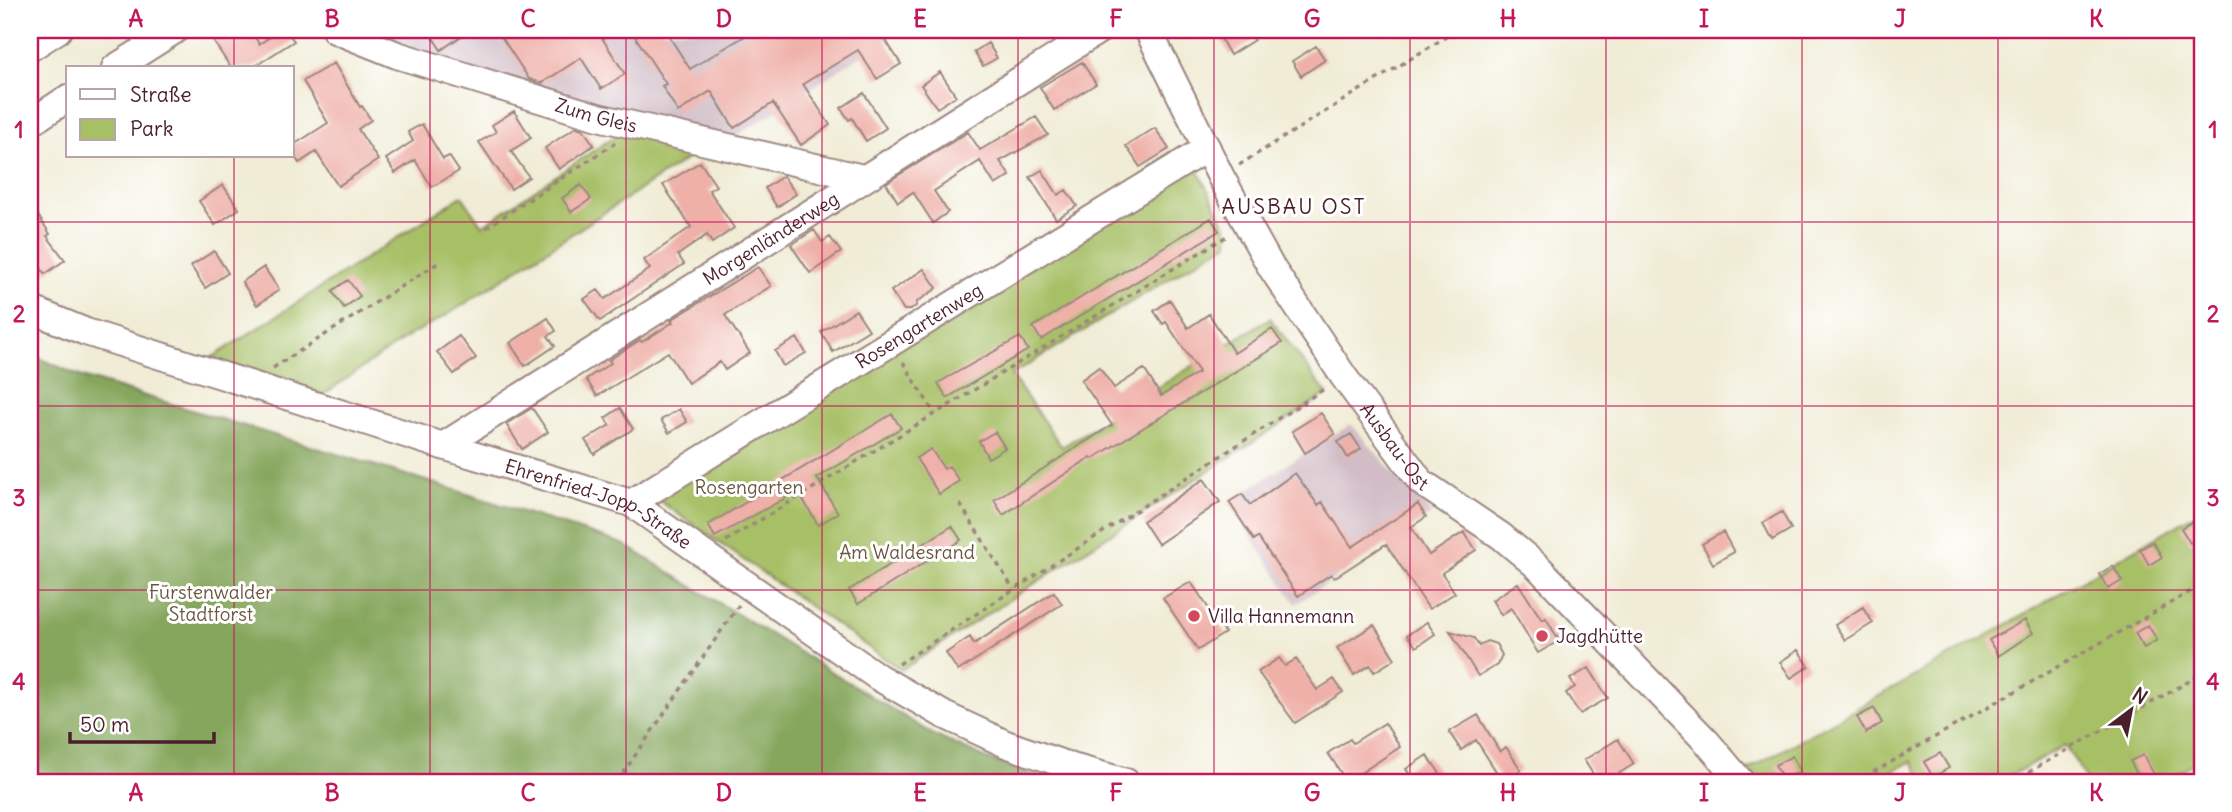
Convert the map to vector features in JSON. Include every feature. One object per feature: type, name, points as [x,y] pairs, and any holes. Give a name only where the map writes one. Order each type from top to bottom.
[{"type":"street","points":[[30,48],[58,30]]},
{"type":"street","points":[[118,66],[174,30]]},
{"type":"street","name":"Zum Gleis","points":[[335,30],[397,55],[598,117],[863,178]]},
{"type":"street","name":"Morgenländerweg","points":[[443,446],[1099,30]]},
{"type":"street","name":"Ausbau-Ost","points":[[1148,30],[1221,177],[1271,267],[1344,377],[1421,482],[1501,536],[1537,566],[1707,741],[1741,782]]},
{"type":"street","points":[[30,123],[66,99]]},
{"type":"street","name":"Rosengartenweg","points":[[631,503],[1206,148]]},
{"type":"street","name":"Ehrenfried-Jopp-Straße","points":[[30,309],[86,332],[247,384],[631,503],[878,677],[944,715],[1006,744],[1126,782]]},
{"type":"path","points":[[1221,177],[1457,30]]},
{"type":"path","points":[[486,228],[639,127]]},
{"type":"path","points":[[704,554],[1247,223]]},
{"type":"path","points":[[247,384],[441,261]]},
{"type":"path","points":[[891,343],[935,414]]},
{"type":"path","points":[[878,677],[1344,377]]},
{"type":"path","points":[[960,504],[1014,590]]},
{"type":"path","points":[[1856,782],[2202,585]]},
{"type":"path","points":[[617,782],[751,588]]},
{"type":"path","points":[[2011,782],[2202,674]]},
{"type":"shaded area","points":[[353,30],[901,30],[732,139],[532,93]]},
{"type":"shaded area","points":[[1351,424],[1402,483],[1421,498],[1432,514],[1296,604],[1228,502]]},
{"type":"green space","points":[[624,130],[702,149],[449,314],[410,335],[323,395],[210,359],[462,196],[482,226]]},
{"type":"green space","name":"Am Waldesrand","points":[[1196,166],[1229,233],[1228,243],[1011,375],[1062,447],[1270,318],[1327,394],[901,670],[654,497]]},
{"type":"green space","name":"Fürstenwalder Stadtforst","points":[[30,354],[82,377],[436,484],[623,544],[936,736],[985,758],[1054,782],[30,782]]},
{"type":"green space","points":[[2202,510],[2202,758],[2161,782],[2088,782],[2065,745],[1999,782],[1957,782],[1954,778],[1947,782],[1924,782],[1912,761],[1873,782],[1755,782],[1745,771],[2006,625]]},
{"type":"building","points":[[206,30],[251,30],[259,44],[281,30],[286,30],[294,41],[255,66],[230,66]]},
{"type":"building","points":[[428,30],[470,30],[441,50]]},
{"type":"building","points":[[497,30],[597,30],[625,74],[601,89],[581,58],[542,83],[529,79]]},
{"type":"building","points":[[631,30],[665,30],[690,69],[755,30],[879,30],[901,64],[877,79],[858,50],[803,84],[830,125],[801,145],[773,103],[734,128],[711,91],[678,112],[662,86],[666,84]]},
{"type":"building","points":[[1216,30],[1248,30],[1254,40],[1230,55]]},
{"type":"building","points":[[988,43],[997,58],[983,66],[974,52]]},
{"type":"building","points":[[1316,46],[1325,60],[1301,76],[1292,61]]},
{"type":"building","points":[[1082,62],[1096,84],[1054,110],[1040,87]]},
{"type":"building","points":[[334,63],[360,107],[362,106],[371,120],[358,129],[378,160],[338,186],[316,152],[299,163],[294,155],[294,145],[328,123],[303,81]]},
{"type":"building","points":[[940,72],[956,96],[937,108],[921,85]]},
{"type":"building","points":[[864,93],[886,128],[866,141],[852,118],[849,120],[841,108]]},
{"type":"building","points":[[514,111],[531,138],[511,151],[529,177],[511,189],[479,142],[496,132],[492,125]]},
{"type":"building","points":[[1036,117],[1048,135],[1000,161],[1010,176],[995,185],[980,161],[934,191],[948,212],[933,223],[913,192],[898,202],[886,183],[968,132],[980,150]]},
{"type":"building","points":[[422,124],[443,159],[449,156],[459,171],[432,187],[415,160],[395,173],[386,159],[413,141],[408,132]]},
{"type":"building","points":[[576,127],[583,129],[594,145],[559,169],[545,148]]},
{"type":"building","points":[[1155,128],[1169,149],[1140,167],[1126,146]]},
{"type":"building","points":[[700,162],[716,186],[709,190],[734,228],[712,243],[707,235],[678,255],[684,264],[600,321],[584,299],[598,290],[605,299],[650,269],[644,260],[691,227],[663,185]]},
{"type":"building","points":[[1042,170],[1058,195],[1066,190],[1077,206],[1056,219],[1030,177]]},
{"type":"building","points":[[783,176],[796,194],[777,207],[765,188]]},
{"type":"building","points":[[223,185],[239,209],[215,225],[199,201]]},
{"type":"building","points":[[581,185],[591,199],[571,212],[562,198]]},
{"type":"building","points":[[30,203],[50,234],[47,236],[65,260],[45,274],[30,253]]},
{"type":"building","points":[[1211,218],[1219,231],[1041,340],[1033,327]]},
{"type":"building","points":[[814,230],[822,242],[830,237],[841,252],[810,273],[791,245]]},
{"type":"building","points":[[214,251],[228,273],[205,288],[191,266]]},
{"type":"building","points":[[264,267],[279,290],[257,305],[242,282]]},
{"type":"building","points":[[758,267],[771,286],[725,315],[750,353],[725,370],[720,362],[688,383],[668,352],[597,396],[586,379],[611,363],[609,360],[640,340],[642,342],[673,322],[671,320]]},
{"type":"building","points":[[924,269],[937,288],[910,310],[904,310],[891,291]]},
{"type":"building","points":[[348,280],[360,296],[344,308],[332,291]]},
{"type":"building","points":[[1170,300],[1188,328],[1209,314],[1234,353],[1272,329],[1282,343],[1092,459],[1091,457],[1003,515],[994,500],[1112,425],[1081,380],[1099,367],[1114,388],[1144,369],[1161,396],[1199,372],[1166,322],[1163,324],[1154,311]]},
{"type":"building","points":[[856,310],[869,330],[833,352],[821,332]]},
{"type":"building","points":[[548,318],[556,331],[548,336],[555,346],[525,366],[510,343]]},
{"type":"building","points":[[459,336],[476,358],[454,374],[437,352]]},
{"type":"building","points":[[1020,337],[1028,350],[947,398],[938,383]]},
{"type":"building","points":[[797,338],[806,353],[783,366],[775,351]]},
{"type":"building","points":[[532,408],[548,432],[522,449],[506,424]]},
{"type":"building","points":[[620,408],[633,429],[594,454],[585,440],[610,425],[605,418]]},
{"type":"building","points":[[679,409],[687,422],[669,433],[661,420]]},
{"type":"building","points":[[1321,413],[1335,434],[1305,453],[1292,431]]},
{"type":"building","points":[[892,414],[901,428],[817,478],[838,513],[818,525],[798,491],[715,537],[708,525]]},
{"type":"building","points":[[995,432],[1005,448],[988,458],[979,441]]},
{"type":"building","points":[[1351,434],[1361,449],[1348,458],[1338,442]]},
{"type":"building","points":[[931,449],[944,469],[949,466],[959,481],[939,494],[916,458]]},
{"type":"building","points":[[1295,473],[1318,505],[1322,502],[1352,547],[1418,504],[1426,517],[1411,527],[1429,555],[1464,532],[1476,550],[1442,573],[1455,593],[1429,609],[1386,544],[1334,578],[1331,574],[1298,596],[1258,537],[1254,540],[1229,502],[1242,494],[1250,505]]},
{"type":"building","points":[[1204,479],[1220,502],[1158,544],[1143,521]]},
{"type":"building","points":[[1782,512],[1791,529],[1772,540],[1763,523]]},
{"type":"building","points":[[2195,520],[2202,536],[2190,543],[2181,528]]},
{"type":"building","points":[[952,526],[961,540],[858,604],[849,590]]},
{"type":"building","points":[[1723,532],[1734,552],[1713,564],[1702,544]]},
{"type":"building","points":[[2153,542],[2162,557],[2149,565],[2140,549]]},
{"type":"building","points":[[2113,566],[2122,581],[2108,589],[2099,574]]},
{"type":"building","name":"Villa Hannemann","points":[[1191,582],[1225,633],[1198,650],[1163,598]]},
{"type":"building","points":[[1518,583],[1542,620],[1546,618],[1559,641],[1538,653],[1511,608],[1501,615],[1492,600]]},
{"type":"building","points":[[1054,592],[1062,604],[958,671],[946,653],[970,637],[974,644]]},
{"type":"building","points":[[1863,607],[1873,623],[1845,640],[1835,625]]},
{"type":"building","points":[[2025,620],[2033,633],[1998,656],[1989,640]]},
{"type":"building","points":[[1427,622],[1435,634],[1416,647],[1407,635]]},
{"type":"building","points":[[1374,625],[1395,659],[1374,672],[1370,665],[1354,675],[1337,648]]},
{"type":"building","points":[[2148,625],[2157,640],[2144,648],[2135,633]]},
{"type":"building","points":[[1450,631],[1474,638],[1479,646],[1487,641],[1496,644],[1502,655],[1497,665],[1478,676]]},
{"type":"building","points":[[1798,650],[1809,666],[1791,678],[1780,662]]},
{"type":"building","points":[[1279,658],[1285,666],[1296,659],[1317,690],[1334,679],[1343,692],[1295,723],[1258,672]]},
{"type":"building","points":[[1589,668],[1608,698],[1580,714],[1566,693],[1575,687],[1570,679]]},
{"type":"building","points":[[1874,708],[1882,723],[1866,733],[1857,717]]},
{"type":"building","points":[[1478,715],[1500,752],[1506,747],[1521,770],[1503,782],[1476,740],[1461,750],[1449,732]]},
{"type":"building","points":[[1385,723],[1400,747],[1347,782],[1328,753],[1350,739],[1353,743]]},
{"type":"building","points":[[1618,739],[1634,764],[1605,782],[1598,782],[1584,760]]},
{"type":"building","points":[[1940,753],[1949,768],[1933,777],[1924,762]]},
{"type":"building","points":[[1427,755],[1442,776],[1433,782],[1415,782],[1406,769]]},
{"type":"building","points":[[2143,755],[2154,774],[2141,781],[2130,761]]},
{"type":"building","points":[[1792,756],[1800,771],[1784,780],[1775,765]]},
{"type":"place","name":"Villa Hannemann","points":[[1194,616]]},
{"type":"place","name":"Jagdhütte","points":[[1542,636]]},
{"type":"district","name":"AUSBAU OST","points":[[1294,207]]},
{"type":"park label","name":"Rosengarten","points":[[749,487]]}]
